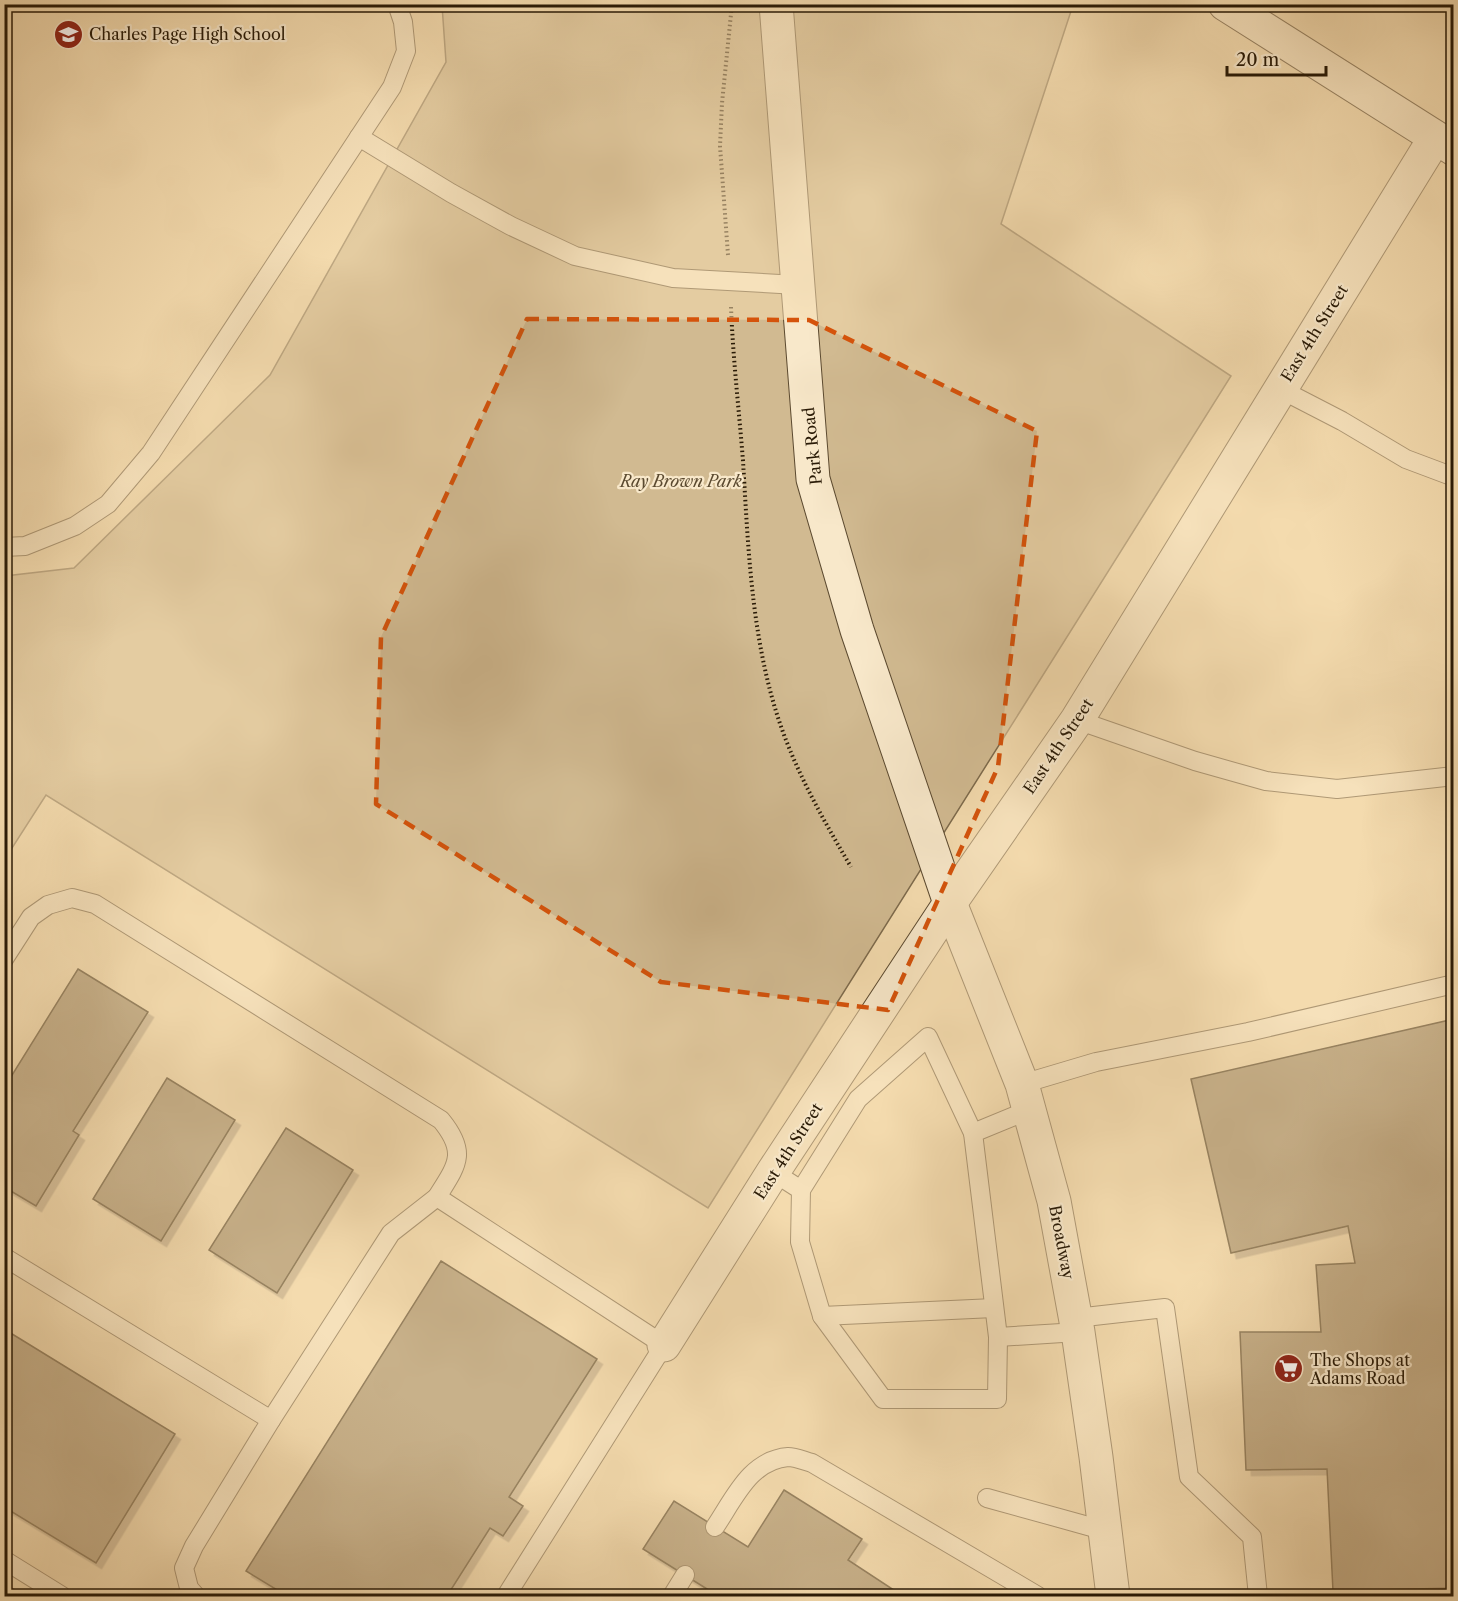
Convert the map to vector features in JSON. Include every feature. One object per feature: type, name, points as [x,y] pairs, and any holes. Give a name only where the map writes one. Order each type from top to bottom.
[{"type":"street","name":"Park Road","points":[[776,4],[813,478],[856,630],[950,903]]},
{"type":"street","points":[[1225,4],[1444,143]]},
{"type":"street","name":"East 4th Street","points":[[664,1345],[773,1173],[950,903],[1077,720],[1280,389],[1444,143]]},
{"type":"street","name":"Broadway","points":[[950,903],[1025,1097],[1054,1201],[1077,1325],[1113,1596]]},
{"type":"lane","points":[[4,547],[25,546],[75,526],[108,504],[151,453],[392,87],[406,51],[403,22],[397,4]]},
{"type":"lane","points":[[359,137],[491,215],[575,256],[674,278],[798,285]]},
{"type":"lane","points":[[1280,389],[1342,420],[1406,459],[1454,477]]},
{"type":"lane","points":[[1077,720],[1195,761],[1266,781],[1337,789],[1454,776]]},
{"type":"lane","points":[[4,959],[31,917],[48,905],[72,898],[95,904],[441,1120],[453,1134],[458,1150],[456,1167],[437,1197],[391,1233],[270,1420],[194,1546],[184,1568],[189,1588],[196,1596]]},
{"type":"lane","points":[[973,1134],[1025,1097],[1096,1062],[1248,1032],[1454,984]]},
{"type":"lane","points":[[928,1037],[973,1134],[998,1337],[997,1399],[883,1399],[822,1316],[800,1242],[801,1190],[858,1099],[928,1037]]},
{"type":"lane","points":[[773,1173],[801,1190]]},
{"type":"lane","points":[[437,1197],[664,1345],[506,1596]]},
{"type":"lane","points":[[4,1257],[270,1420]]},
{"type":"lane","points":[[822,1316],[994,1308]]},
{"type":"lane","points":[[998,1337],[1165,1308],[1189,1476],[1252,1537],[1258,1596]]},
{"type":"lane","points":[[715,1527],[750,1474],[769,1461],[791,1457],[812,1463],[1038,1596]]},
{"type":"lane","points":[[987,1498],[1106,1531]]},
{"type":"lane","points":[[4,1560],[62,1596]]},
{"type":"lane","points":[[672,1596],[685,1575]]},
{"type":"path","points":[[732,4],[720,146],[751,575],[763,661],[775,709],[792,755],[812,798],[851,867]]},
{"type":"highlighted area","points":[[527,319],[809,320],[1037,431],[998,767],[888,1010],[661,982],[376,804],[381,637]]},
{"type":"green space","name":"Ray Brown Park","points":[[442,5],[1073,5],[1001,224],[1231,376],[708,1208],[46,795],[5,859],[5,576],[74,568],[270,375],[446,62]]},
{"type":"building","points":[[78,969],[148,1012],[73,1131],[79,1135],[36,1206],[4,1187],[4,1088]]},
{"type":"building","points":[[1454,1019],[1454,1588],[1333,1591],[1327,1469],[1246,1470],[1240,1332],[1321,1332],[1316,1265],[1355,1263],[1348,1226],[1231,1253],[1191,1079]]},
{"type":"building","points":[[167,1078],[235,1120],[161,1241],[93,1199]]},
{"type":"building","points":[[286,1128],[353,1170],[277,1293],[209,1250]]},
{"type":"building","points":[[441,1261],[597,1359],[509,1497],[523,1506],[503,1536],[490,1528],[447,1596],[287,1596],[246,1571]]},
{"type":"building","points":[[4,1329],[175,1434],[96,1563],[4,1507]]},
{"type":"building","points":[[784,1490],[862,1539],[848,1560],[903,1596],[713,1596],[715,1594],[643,1549],[674,1501],[748,1547]]},
{"type":"building","points":[[4,1584],[25,1596],[4,1596]]},
{"type":"place","name":"Charles Page High School","points":[[68,34]]},
{"type":"place","name":"The Shops at Adams Road","points":[[1289,1369]]}]
